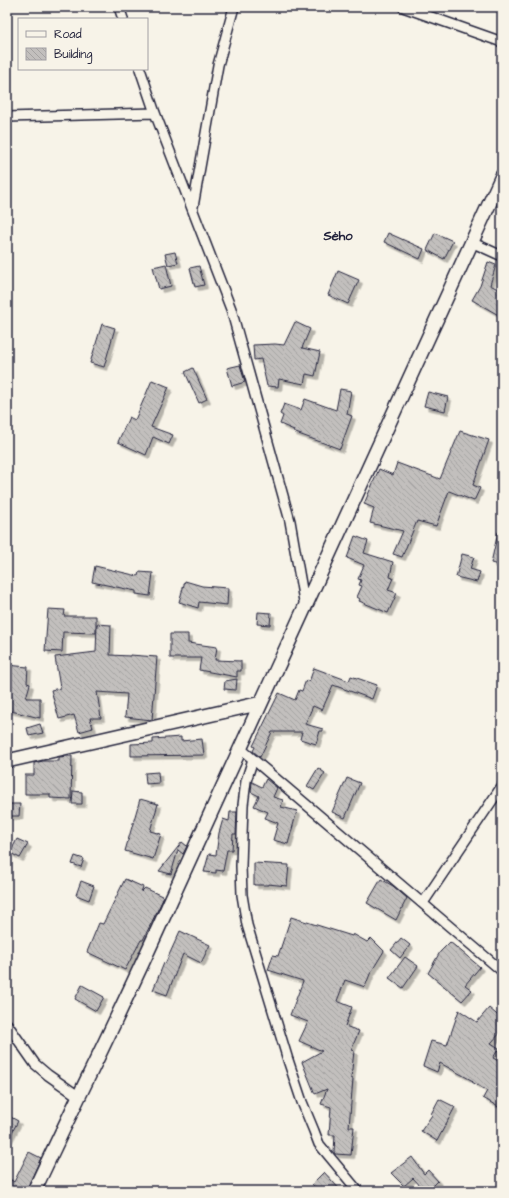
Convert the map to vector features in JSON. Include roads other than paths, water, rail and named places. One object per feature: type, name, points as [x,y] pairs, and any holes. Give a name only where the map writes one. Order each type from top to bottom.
[{"type":"main road","points":[[34,1191],[78,1096],[141,968],[502,176]]},
{"type":"main road","points":[[7,761],[261,704]]},
{"type":"street","points":[[119,7],[123,18]]},
{"type":"street","points":[[192,208],[218,65],[234,7]]},
{"type":"street","points":[[403,7],[502,42]]},
{"type":"street","points":[[140,70],[155,113],[231,309],[290,521],[305,606]]},
{"type":"street","points":[[7,117],[155,113]]},
{"type":"street","points":[[471,242],[502,256]]},
{"type":"street","points":[[240,749],[502,971]]},
{"type":"street","points":[[253,759],[246,781],[243,805],[240,866],[242,895],[247,924],[290,1067],[319,1144],[358,1191]]},
{"type":"street","points":[[423,903],[502,786]]},
{"type":"street","points":[[7,1024],[35,1064],[78,1096]]},
{"type":"district","name":"Sèho","points":[[338,235]]}]
